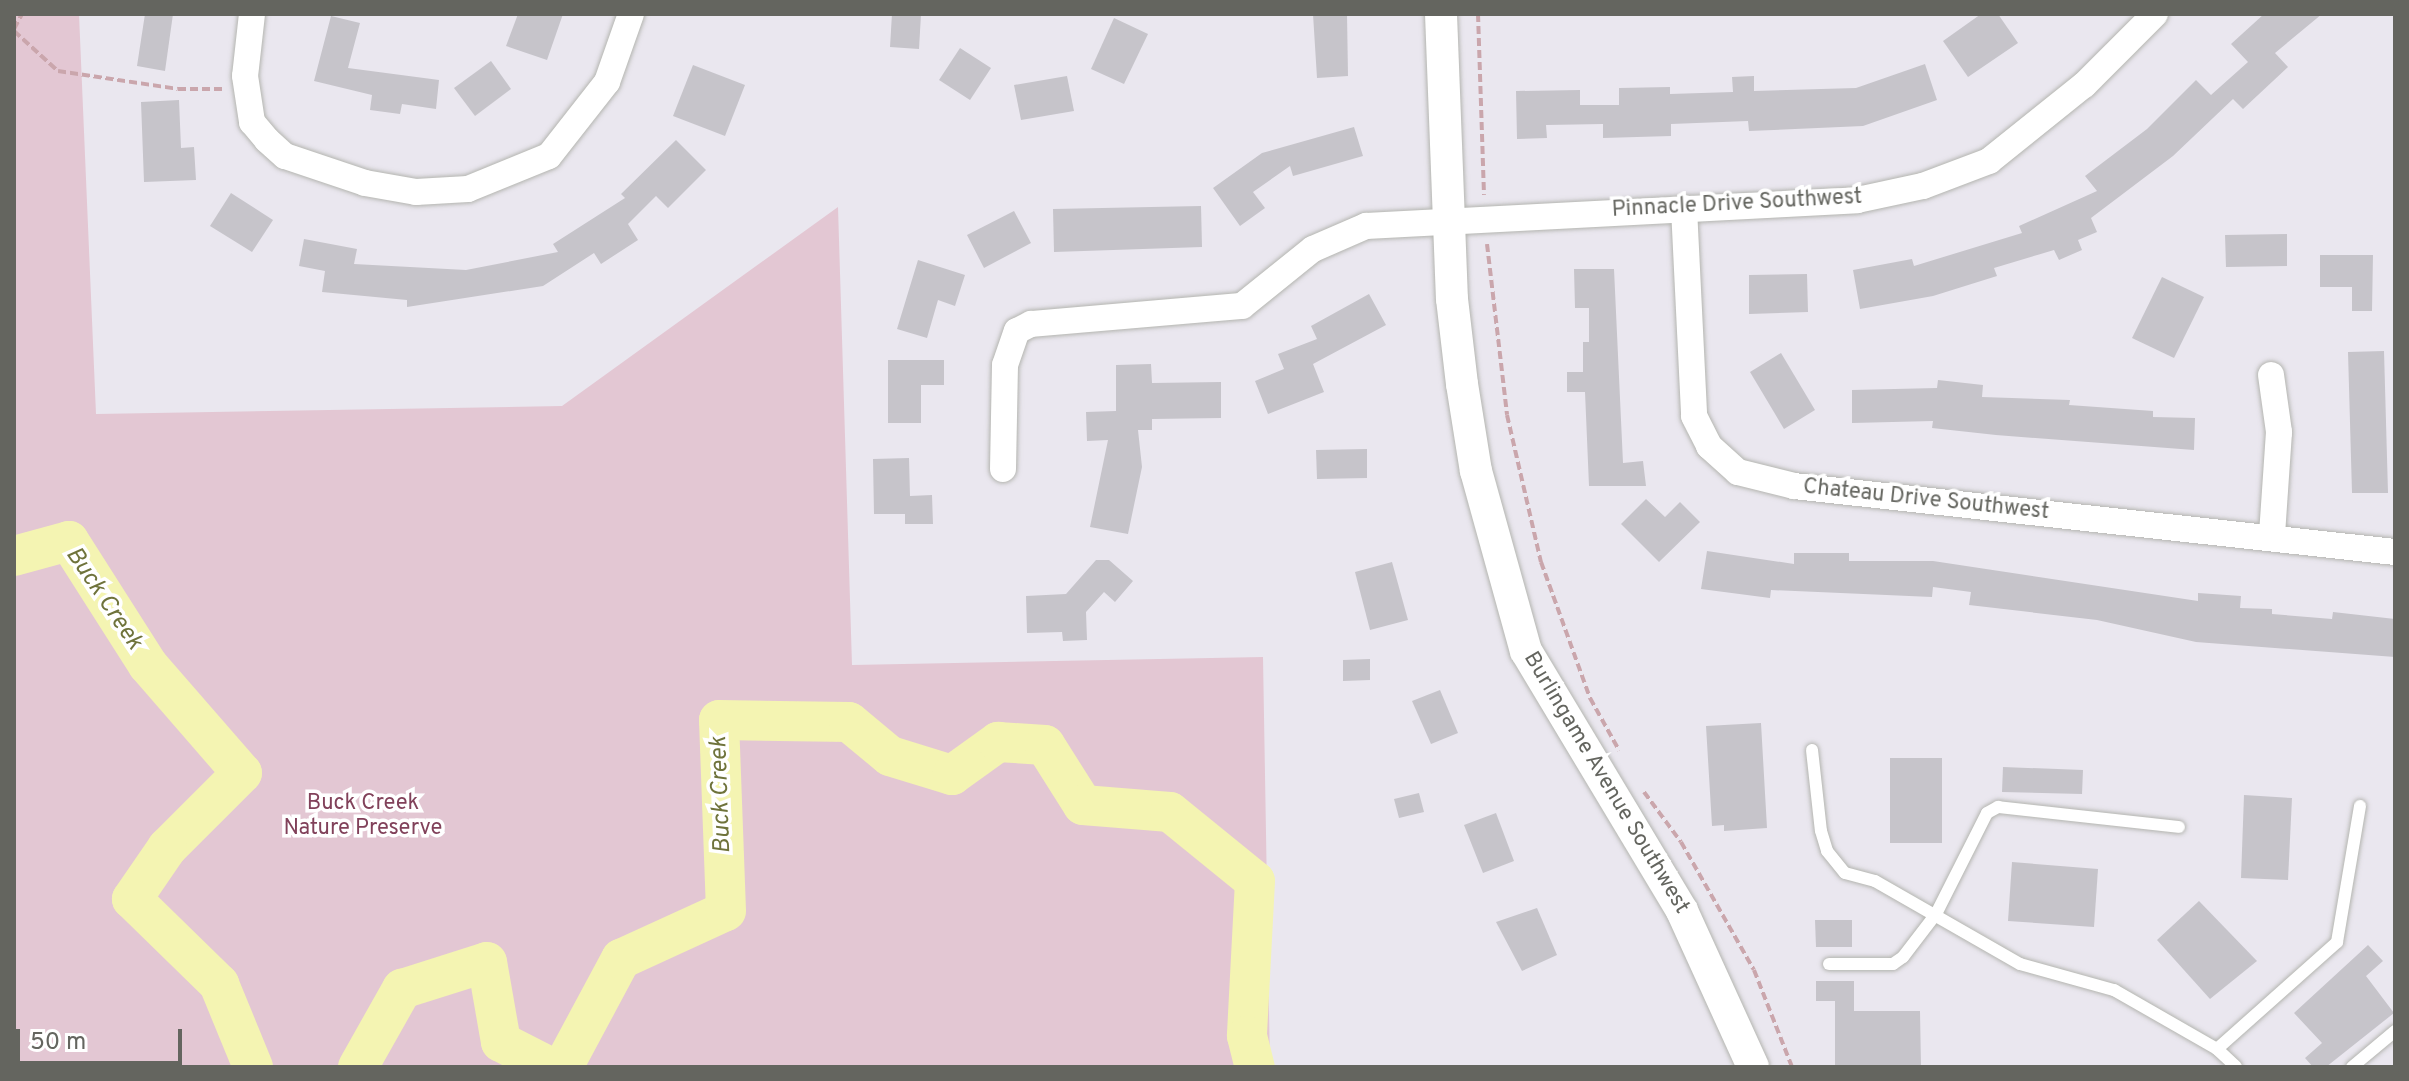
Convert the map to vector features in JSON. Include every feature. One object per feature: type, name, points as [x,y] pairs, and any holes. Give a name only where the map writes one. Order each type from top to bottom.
[{"type":"street","points":[[252,14],[247,89],[252,122],[285,156],[365,183],[416,192],[468,189],[549,156],[607,82],[631,14]]},
{"type":"street","name":"Burlingame Avenue Southwest","points":[[1441,14],[1452,299],[1476,471],[1526,651],[1682,911],[1753,1067]]},
{"type":"street","name":"Pinnacle Drive Southwest","points":[[1003,469],[1005,365],[1017,331],[1049,321],[1242,306],[1313,249],[1366,226],[1485,216],[1857,200],[1923,186],[1989,161],[2084,85],[2155,14]]},
{"type":"street","name":"Chateau Drive Southwest","points":[[1684,208],[1694,416],[1709,446],[1738,472],[1794,486],[2272,536],[2395,552]]},
{"type":"street","points":[[2271,375],[2279,432],[2272,536]]},
{"type":"lane","points":[[1812,750],[1827,851],[1845,873],[1875,881],[2020,964],[2114,990],[2217,1049],[2236,1067]]},
{"type":"lane","points":[[2217,1049],[2337,942],[2360,806]]},
{"type":"lane","points":[[1829,964],[1893,964],[1936,914],[1987,813],[1998,807],[2179,827]]},
{"type":"lane","points":[[2352,1067],[2395,1031]]},
{"type":"path","points":[[22,14],[14,30],[58,71],[178,89],[247,89]]},
{"type":"path","points":[[1478,14],[1485,216],[1507,415],[1541,562],[1590,698],[1624,758]]},
{"type":"path","points":[[1637,782],[1681,842],[1754,970],[1792,1067]]},
{"type":"green space","name":"Buck Creek Nature Preserve","points":[[14,14],[79,14],[96,414],[562,406],[838,207],[852,665],[1263,657],[1270,1067],[14,1067]]},
{"type":"building","points":[[145,14],[173,14],[165,71],[137,66]]},
{"type":"building","points":[[518,14],[563,14],[547,60],[506,46]]},
{"type":"building","points":[[892,14],[921,14],[919,49],[890,47]]},
{"type":"building","points":[[1313,14],[1347,14],[1348,76],[1317,78]]},
{"type":"building","points":[[1981,14],[1998,14],[2018,43],[1968,77],[1943,41]]},
{"type":"building","points":[[2264,14],[2322,14],[2275,53],[2288,67],[2243,109],[2233,99],[2173,156],[2091,218],[2097,232],[2078,240],[2082,250],[2059,260],[2054,250],[1994,268],[1997,276],[1933,296],[1860,309],[1853,270],[1912,259],[1914,266],[2022,233],[2019,226],[2097,191],[2085,176],[2147,129],[2196,80],[2211,95],[2248,62],[2231,44]]},
{"type":"building","points":[[331,16],[360,23],[348,68],[439,80],[436,109],[402,104],[400,114],[370,110],[372,95],[314,81]]},
{"type":"building","points":[[1114,18],[1148,34],[1124,84],[1091,69]]},
{"type":"building","points":[[960,48],[991,68],[970,100],[939,80]]},
{"type":"building","points":[[491,61],[511,89],[475,116],[454,88]]},
{"type":"building","points":[[1925,64],[1937,100],[1863,126],[1749,131],[1748,121],[1671,124],[1671,136],[1603,138],[1603,124],[1546,125],[1547,138],[1517,139],[1516,91],[1580,90],[1580,105],[1619,105],[1619,88],[1670,87],[1670,94],[1733,92],[1732,77],[1754,76],[1754,91],[1856,88]]},
{"type":"building","points":[[693,65],[745,85],[725,136],[673,116]]},
{"type":"building","points":[[1067,76],[1074,111],[1021,120],[1014,85]]},
{"type":"building","points":[[179,100],[181,148],[194,147],[196,180],[144,182],[141,102]]},
{"type":"building","points":[[1354,127],[1363,156],[1293,176],[1290,166],[1253,192],[1265,208],[1240,226],[1213,188],[1262,153]]},
{"type":"building","points":[[676,140],[706,170],[668,208],[656,196],[628,224],[638,240],[601,264],[594,253],[543,286],[407,307],[407,300],[322,292],[325,271],[299,266],[304,239],[357,249],[354,264],[466,270],[558,252],[553,244],[625,198],[621,194]]},
{"type":"building","points":[[231,193],[273,220],[252,252],[210,226]]},
{"type":"building","points":[[1201,206],[1202,247],[1054,252],[1053,209]]},
{"type":"building","points":[[1014,211],[1031,243],[984,268],[967,235]]},
{"type":"building","points":[[2287,234],[2287,266],[2226,267],[2225,235]]},
{"type":"building","points":[[2320,255],[2373,255],[2372,311],[2352,311],[2352,287],[2320,287]]},
{"type":"building","points":[[918,260],[965,275],[955,306],[938,300],[927,338],[897,329]]},
{"type":"building","points":[[1574,269],[1614,269],[1623,463],[1643,461],[1646,486],[1589,486],[1585,392],[1567,392],[1567,372],[1583,372],[1583,342],[1589,342],[1589,308],[1575,308]]},
{"type":"building","points":[[1807,274],[1808,312],[1749,314],[1749,275]]},
{"type":"building","points":[[2162,277],[2204,297],[2174,358],[2132,338]]},
{"type":"building","points":[[1369,294],[1386,325],[1313,364],[1324,392],[1268,414],[1255,381],[1284,369],[1278,354],[1317,339],[1311,326]]},
{"type":"building","points":[[2384,351],[2388,493],[2352,493],[2348,352]]},
{"type":"building","points":[[1781,353],[1815,410],[1784,429],[1750,372]]},
{"type":"building","points":[[888,360],[944,360],[944,385],[921,385],[921,423],[888,423]]},
{"type":"building","points":[[1151,364],[1152,383],[1221,382],[1221,418],[1152,419],[1152,430],[1138,430],[1142,467],[1128,534],[1090,527],[1108,440],[1087,441],[1086,412],[1116,411],[1116,365]]},
{"type":"building","points":[[1938,380],[1983,385],[1982,397],[2070,400],[2069,405],[2153,411],[2153,417],[2195,418],[2194,450],[1932,428],[1933,421],[1852,423],[1852,390],[1937,388]]},
{"type":"building","points":[[1367,449],[1367,478],[1317,479],[1316,450]]},
{"type":"building","points":[[909,458],[910,496],[932,495],[933,524],[905,524],[905,514],[874,514],[873,459]]},
{"type":"building","points":[[1646,499],[1665,517],[1680,502],[1700,522],[1659,562],[1621,524]]},
{"type":"building","points":[[1707,551],[1794,564],[1794,553],[1849,553],[1849,561],[1933,561],[2198,601],[2198,593],[2241,596],[2240,608],[2272,609],[2272,614],[2332,619],[2333,612],[2395,619],[2395,657],[2196,642],[2097,620],[1969,605],[1971,592],[1933,587],[1932,597],[1771,590],[1770,598],[1701,589]]},
{"type":"building","points":[[1096,560],[1109,560],[1133,581],[1115,602],[1104,592],[1086,612],[1087,640],[1063,641],[1062,632],[1027,633],[1026,596],[1066,594]]},
{"type":"building","points":[[1392,562],[1408,620],[1370,630],[1355,572]]},
{"type":"building","points":[[1370,659],[1370,680],[1343,681],[1343,660]]},
{"type":"building","points":[[1440,690],[1458,733],[1431,744],[1412,701]]},
{"type":"building","points":[[1761,723],[1767,828],[1724,831],[1724,825],[1712,826],[1706,726]]},
{"type":"building","points":[[1890,758],[1942,758],[1942,843],[1890,843]]},
{"type":"building","points":[[2003,767],[2083,770],[2082,794],[2002,792]]},
{"type":"building","points":[[1419,793],[1424,812],[1399,818],[1394,799]]},
{"type":"building","points":[[2244,795],[2292,798],[2288,880],[2241,878]]},
{"type":"building","points":[[1496,813],[1514,861],[1483,873],[1464,825]]},
{"type":"building","points":[[2012,862],[2098,869],[2094,927],[2008,921]]},
{"type":"building","points":[[2199,901],[2257,961],[2210,999],[2157,940]]},
{"type":"building","points":[[1537,908],[1557,955],[1522,971],[1496,922]]},
{"type":"building","points":[[1815,920],[1852,920],[1852,947],[1816,947]]},
{"type":"building","points":[[2368,945],[2383,961],[2366,976],[2394,1013],[2326,1067],[2313,1067],[2305,1058],[2322,1043],[2294,1013]]},
{"type":"building","points":[[1816,981],[1854,981],[1854,1011],[1920,1011],[1921,1067],[1835,1067],[1835,1001],[1816,1001]]},
{"type":"waterway","name":"Buck Creek","points":[[14,556],[69,541],[148,665],[242,773],[167,848],[132,899],[219,984],[253,1067]]},
{"type":"waterway","name":"Buck Creek","points":[[563,1067],[621,959],[726,911],[719,720],[849,722],[890,756],[952,775],[998,742],[1045,745],[1083,805],[1170,812],[1255,881],[1247,1036],[1255,1067]]},
{"type":"waterway","name":"Buck Creek","points":[[358,1067],[402,989],[487,962],[501,1042],[550,1067]]}]
